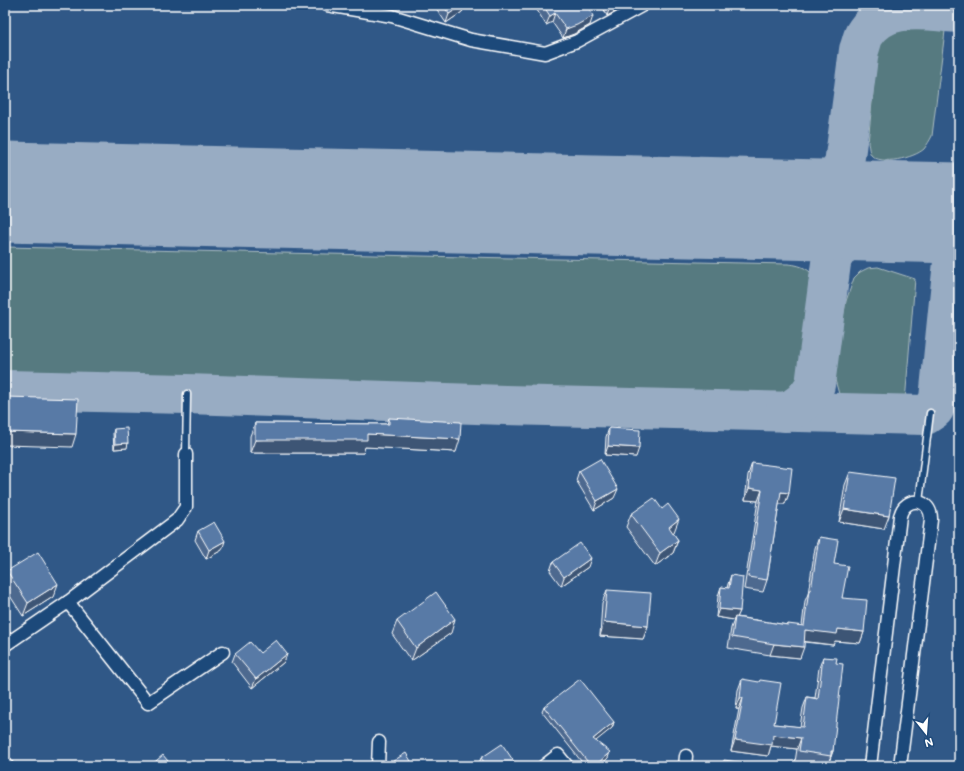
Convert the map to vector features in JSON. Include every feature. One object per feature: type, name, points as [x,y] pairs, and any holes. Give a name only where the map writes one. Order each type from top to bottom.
[{"type":"street","points":[[327,5],[392,16],[471,40],[545,53],[577,41],[643,5]]},
{"type":"street","points":[[5,646],[68,602],[177,520],[186,507],[186,454]]},
{"type":"street","points":[[870,766],[900,516],[904,506],[913,502],[919,502],[927,506],[931,515],[931,520],[900,766]]},
{"type":"street","points":[[68,602],[148,703],[223,652]]},
{"type":"street","points":[[378,766],[379,742]]},
{"type":"street","points":[[544,766],[558,755],[568,766]]},
{"type":"street","points":[[5,762],[7,766]]},
{"type":"lane","points":[[186,454],[187,394]]},
{"type":"lane","points":[[919,502],[930,413]]},
{"type":"green space","points":[[904,27],[945,31],[932,136],[924,149],[913,155],[898,160],[882,160],[871,155],[868,143],[877,51],[883,37],[886,34]]},
{"type":"green space","points":[[5,247],[788,264],[803,267],[811,272],[818,285],[802,388],[796,394],[780,399],[5,381]]},
{"type":"green space","points":[[878,267],[915,279],[905,402],[863,404],[848,402],[839,394],[833,373],[846,301],[854,278],[860,272],[868,268]]},
{"type":"building","points":[[443,5],[463,5],[449,14]]},
{"type":"building","points":[[543,5],[587,5],[593,16],[566,29],[555,13],[550,16]]},
{"type":"building","points":[[5,397],[78,399],[76,434],[5,432]]},
{"type":"building","points":[[389,418],[461,422],[460,439],[367,434],[367,440],[255,440],[255,423],[389,424]]},
{"type":"building","points":[[127,428],[128,443],[115,444],[114,429]]},
{"type":"building","points":[[609,428],[640,430],[639,448],[608,446]]},
{"type":"building","points":[[600,459],[618,489],[597,501],[579,471]]},
{"type":"building","points":[[752,463],[792,468],[789,493],[781,492],[767,580],[748,577],[762,490],[749,488]]},
{"type":"building","points":[[850,472],[895,478],[889,516],[844,509]]},
{"type":"building","points":[[654,498],[662,509],[668,504],[679,519],[669,527],[678,540],[660,553],[631,514]]},
{"type":"building","points":[[214,522],[225,541],[209,550],[198,531]]},
{"type":"building","points":[[819,537],[838,540],[834,564],[848,566],[842,598],[867,600],[864,632],[838,629],[837,634],[805,630],[804,647],[732,637],[735,617],[804,626]]},
{"type":"building","points":[[580,543],[591,558],[564,577],[553,562]]},
{"type":"building","points":[[38,552],[58,584],[28,603],[7,571]]},
{"type":"building","points":[[731,575],[743,577],[740,611],[719,609],[721,587],[729,588]]},
{"type":"building","points":[[607,590],[651,593],[648,626],[604,622]]},
{"type":"building","points":[[436,592],[455,619],[416,648],[397,621]]},
{"type":"building","points":[[276,640],[287,654],[256,679],[235,654],[250,642],[260,653]]},
{"type":"building","points":[[823,657],[837,658],[836,663],[843,664],[833,751],[831,751],[831,756],[799,751],[801,738],[773,735],[772,745],[735,740],[743,698],[740,698],[742,679],[759,682],[760,680],[781,683],[774,724],[803,727],[807,697],[818,699]]},
{"type":"building","points":[[580,679],[614,722],[593,739],[610,752],[595,766],[591,766],[544,707]]},
{"type":"building","points":[[502,744],[517,766],[487,766],[481,758]]},
{"type":"building","points":[[406,753],[414,766],[391,766],[390,763]]},
{"type":"building","points":[[163,755],[172,766],[150,766]]},
{"type":"building","points":[[724,760],[766,766],[723,766]]},
{"type":"building","points":[[562,762],[566,766],[558,766]]},
{"type":"taxiway","points":[[785,412],[802,402],[815,385],[859,50],[863,37],[872,24],[883,17],[894,13],[907,10],[959,13]]},
{"type":"taxiway","points":[[788,209],[806,201],[820,192],[832,181],[844,166]]},
{"type":"taxiway","points":[[832,258],[842,243],[854,231],[882,211],[863,197],[851,181],[844,166]]},
{"type":"taxiway","points":[[5,390],[187,394],[505,405],[925,415],[934,409],[939,399],[958,213]]},
{"type":"runway","points":[[5,192],[959,213]]}]
